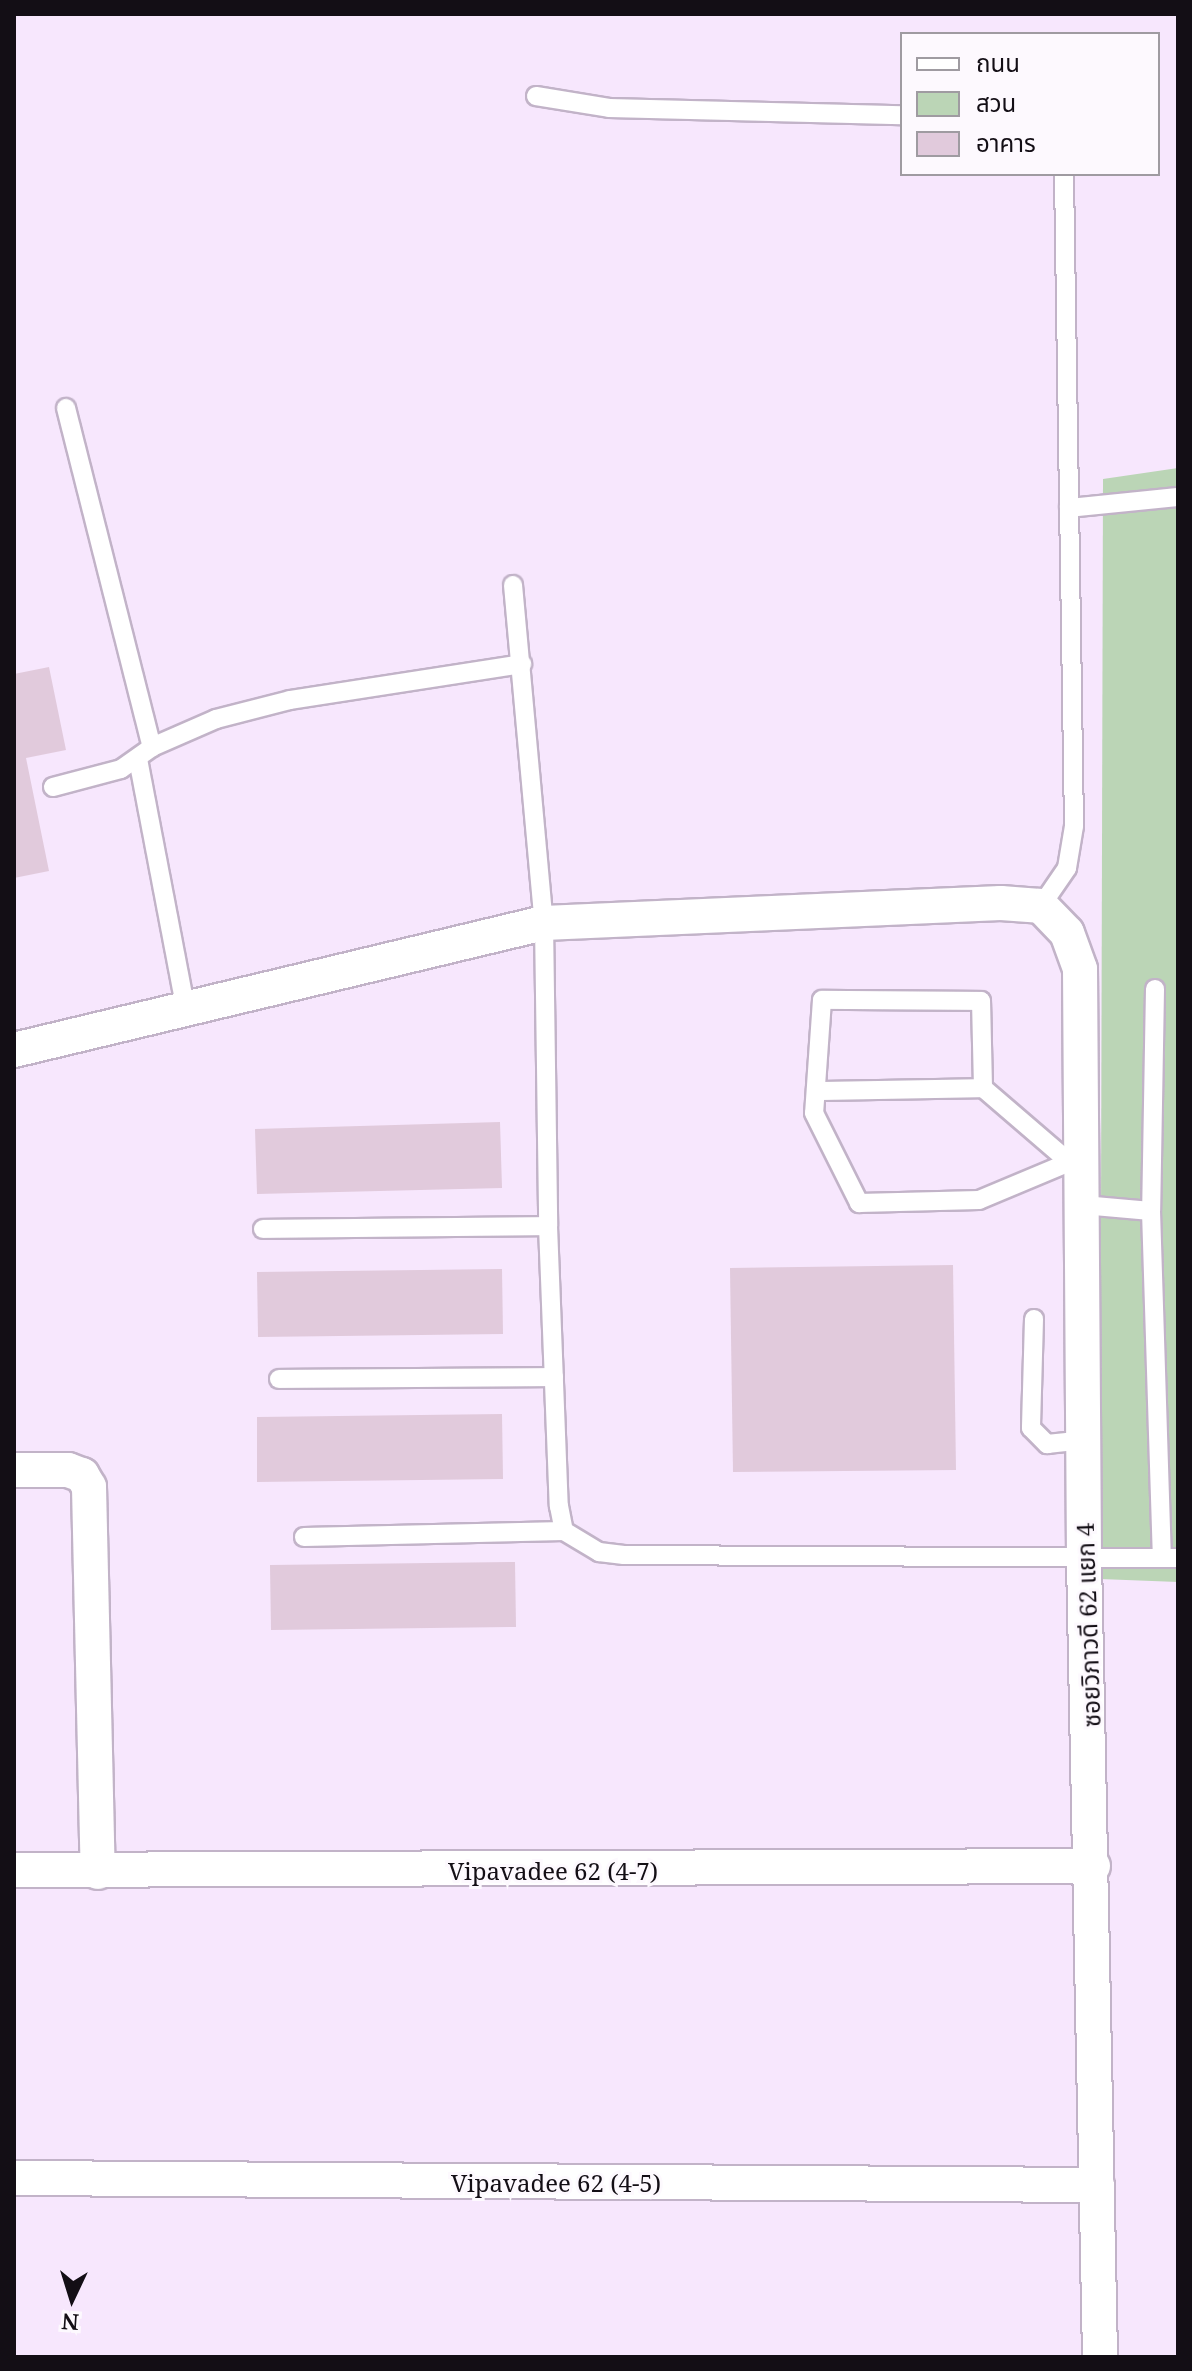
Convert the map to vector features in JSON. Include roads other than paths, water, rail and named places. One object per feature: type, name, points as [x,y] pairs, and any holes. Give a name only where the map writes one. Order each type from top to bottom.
[{"type":"street","points":[[14,1050],[185,1006],[544,923],[1001,903],[1041,906]]},
{"type":"street","name":"ซอยวิภาวดี 62 แยก 4","points":[[1041,906],[1067,933],[1080,969],[1075,1159],[1083,1205],[1084,1559],[1093,1866],[1100,2357]]},
{"type":"street","points":[[14,1470],[68,1470],[82,1475],[89,1487],[98,1872]]},
{"type":"street","name":"Vipavadee 62 (4-7)","points":[[14,1870],[1093,1866]]},
{"type":"street","name":"Vipavadee 62 (4-5)","points":[[14,2178],[1097,2185]]},
{"type":"lane","points":[[536,96],[609,108],[900,115]]},
{"type":"lane","points":[[1041,906],[1067,868],[1074,826],[1064,176]]},
{"type":"lane","points":[[66,408],[145,753],[185,1006]]},
{"type":"lane","points":[[1069,508],[1178,497]]},
{"type":"lane","points":[[513,585],[544,923],[548,1226],[564,1531]]},
{"type":"lane","points":[[53,787],[145,753],[198,724],[290,700],[522,664]]},
{"type":"lane","points":[[304,1537],[564,1531],[599,1552],[624,1555],[1170,1558],[1151,1211],[1155,989]]},
{"type":"lane","points":[[816,1091],[983,1088],[1075,1159],[979,1200],[859,1203],[814,1113],[822,1000],[981,1001],[983,1088]]},
{"type":"lane","points":[[1083,1205],[1151,1211]]},
{"type":"lane","points":[[263,1229],[548,1226]]},
{"type":"lane","points":[[1034,1319],[1031,1428],[1047,1444],[1084,1440]]},
{"type":"lane","points":[[279,1379],[554,1377]]}]
